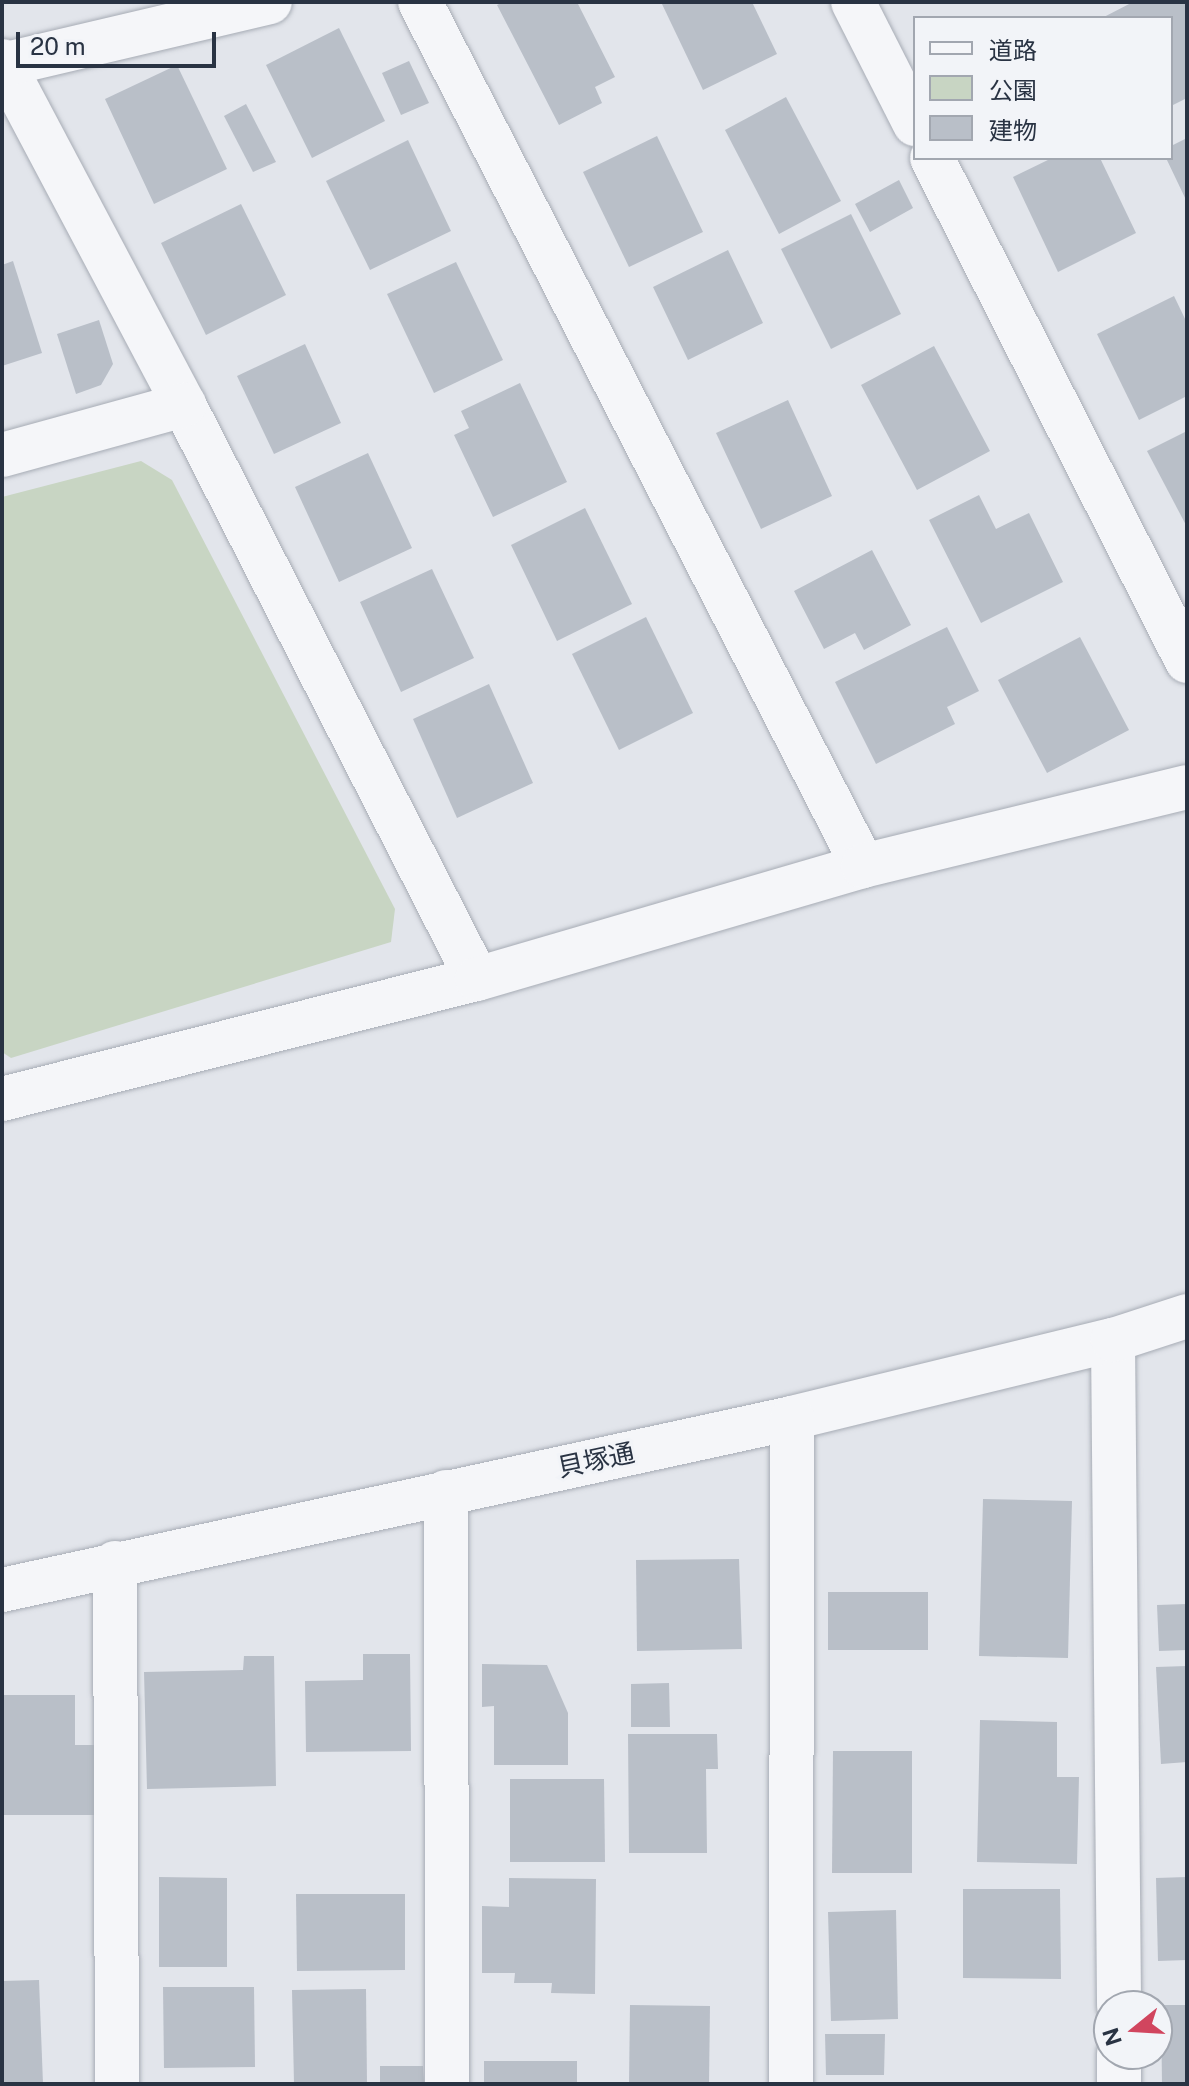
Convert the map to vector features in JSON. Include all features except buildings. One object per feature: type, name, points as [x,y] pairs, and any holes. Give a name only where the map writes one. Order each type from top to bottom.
[{"type":"street","points":[[270,2],[2,63],[184,405],[477,979]]},
{"type":"street","points":[[420,2],[863,866]]},
{"type":"street","points":[[853,2],[913,120]]},
{"type":"street","points":[[933,160],[1187,661]]},
{"type":"street","points":[[2,455],[184,405]]},
{"type":"street","points":[[2,1099],[477,979],[863,866],[1187,787]]},
{"type":"street","name":"貝塚通","points":[[2,1590],[792,1418],[1113,1340],[1187,1316]]},
{"type":"street","points":[[1113,1340],[1119,1990]]},
{"type":"street","points":[[791,2084],[792,1418]]},
{"type":"street","points":[[446,1492],[447,2084]]},
{"type":"street","points":[[115,1563],[117,2084]]},
{"type":"green space","points":[[141,461],[172,480],[395,909],[391,942],[11,1058],[2,1052],[2,497]]}]
